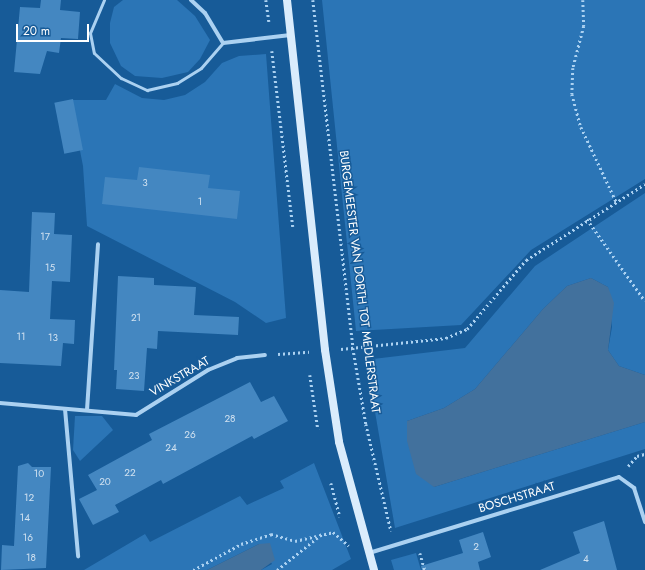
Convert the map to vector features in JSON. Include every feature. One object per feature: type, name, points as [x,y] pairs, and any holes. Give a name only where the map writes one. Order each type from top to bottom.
[{"type":"street","points":[[192,0],[205,13],[223,43],[292,35]]},
{"type":"street","points":[[287,0],[327,364],[339,442],[368,553],[374,570]]},
{"type":"street","points":[[87,410],[98,244]]},
{"type":"street","name":"VINKSTRAAT","points":[[0,403],[136,414],[208,370],[237,358],[265,355]]},
{"type":"street","points":[[65,409],[78,556]]},
{"type":"street","points":[[619,477],[634,488],[645,522]]},
{"type":"street","name":"BOSCHSTRAAT","points":[[368,553],[619,477]]},
{"type":"lane","points":[[104,0],[90,33],[94,53],[121,78],[147,90],[176,83],[201,68],[223,43]]},
{"type":"path","name":"BURGEMEESTER VAN DORTH TOT MEDLERSTRAAT","points":[[313,0],[353,348],[366,424],[392,535]]},
{"type":"path","points":[[583,0],[584,26],[573,68],[572,94],[581,128],[617,203]]},
{"type":"path","points":[[353,348],[446,338],[467,329],[526,260],[645,184]]},
{"type":"path","points":[[588,219],[645,301]]},
{"type":"path","points":[[265,355],[308,352]]},
{"type":"path","points":[[619,477],[637,456],[645,454]]},
{"type":"path","points":[[193,570],[258,537],[270,534],[294,541],[323,533],[333,532],[352,549]]},
{"type":"path","points":[[277,570],[323,533]]},
{"type":"shaded area","points":[[123,0],[177,0],[195,16],[210,40],[200,59],[188,72],[162,78],[135,76],[121,66],[110,43],[110,23],[114,7]]},
{"type":"shaded area","points":[[322,0],[645,0],[645,179],[531,250],[461,325],[356,331]]},
{"type":"shaded area","points":[[266,54],[286,318],[266,323],[235,302],[87,226],[83,166],[70,100],[106,100],[115,84],[142,98],[164,100],[185,95],[205,82],[222,63],[239,56]]},
{"type":"shaded area","points":[[645,193],[645,375],[619,366],[608,350],[612,327],[608,287],[591,278],[567,286],[543,309],[475,389],[444,408],[407,421],[434,487],[645,422],[645,449],[395,528],[368,371],[373,359],[465,348],[535,266]]},
{"type":"shaded area","points":[[591,278],[608,287],[614,303],[608,350],[619,366],[645,375],[645,422],[434,487],[416,474],[407,441],[407,421],[444,408],[475,389],[543,309],[567,286]]},
{"type":"shaded area","points":[[75,416],[102,416],[113,430],[80,461],[73,450]]},
{"type":"shaded area","points":[[314,463],[351,559],[332,570],[261,570],[272,564],[259,544],[207,570],[84,570],[145,534],[150,542],[240,496],[247,505],[284,488],[280,481]]},
{"type":"shaded area","points":[[270,543],[275,560],[261,570],[207,570],[259,544]]},
{"type":"shaded area","points":[[416,553],[421,570],[394,570],[391,560]]},
{"type":"building","points":[[41,0],[61,0],[60,10],[80,12],[78,39],[61,38],[59,53],[47,51],[40,74],[14,72],[20,7],[40,8]]},
{"type":"building","points":[[73,99],[83,150],[64,154],[54,103]]},
{"type":"building","points":[[139,167],[210,175],[208,188],[240,191],[237,219],[102,204],[105,177],[137,180]]},
{"type":"building","points":[[32,212],[55,213],[54,234],[72,235],[70,282],[52,281],[50,319],[75,320],[74,344],[63,343],[61,366],[0,363],[0,290],[29,292]]},
{"type":"building","points":[[118,276],[154,278],[154,285],[196,287],[194,315],[239,317],[238,335],[158,331],[157,349],[147,348],[144,391],[116,389],[117,370],[114,370]]},
{"type":"building","points":[[250,382],[261,402],[274,396],[288,421],[254,439],[252,436],[163,484],[161,480],[115,505],[119,512],[93,525],[79,499],[97,490],[88,475],[152,440],[149,434]]},
{"type":"building","points":[[28,463],[32,467],[51,467],[46,568],[1,570],[2,545],[14,546],[18,466]]},
{"type":"building","points":[[604,521],[617,570],[540,570],[580,553],[573,532]]},
{"type":"building","points":[[483,532],[491,557],[478,562],[480,570],[422,570],[421,566],[463,553],[459,540]]}]
